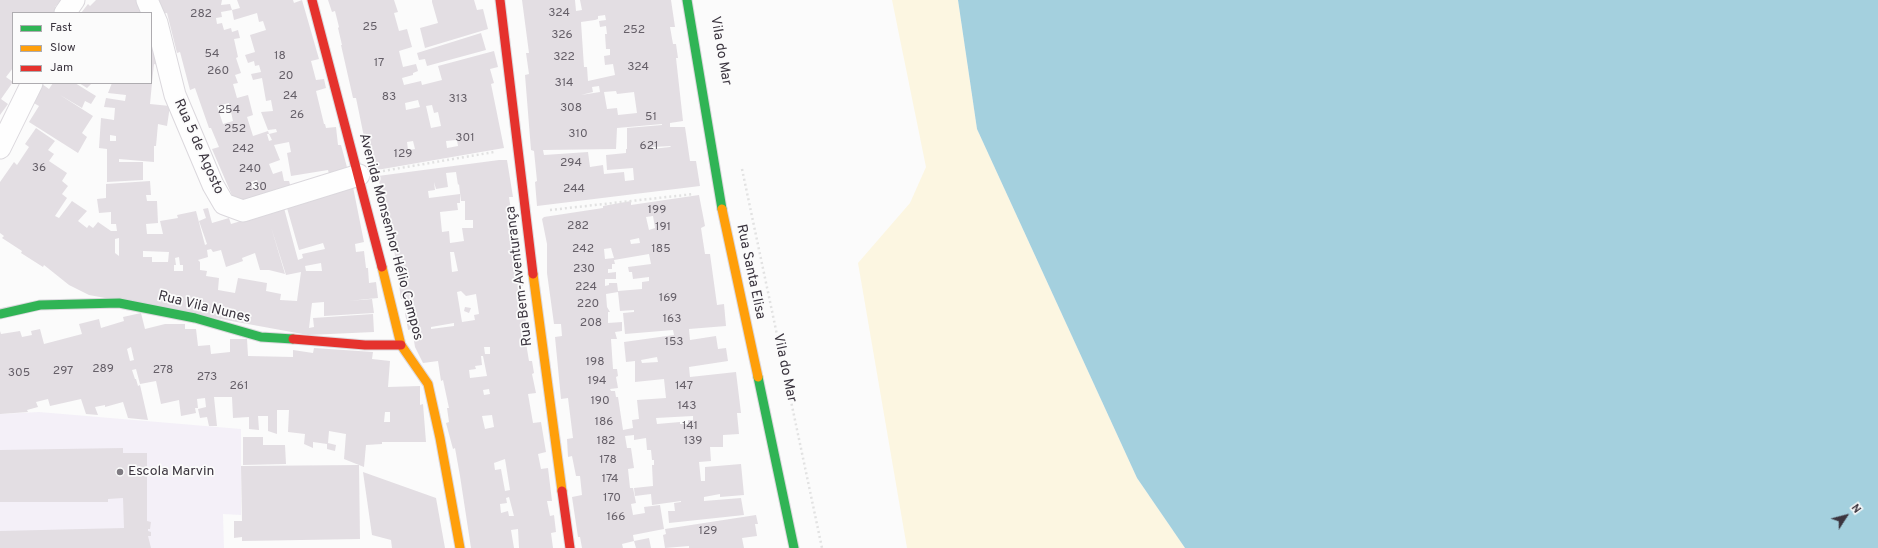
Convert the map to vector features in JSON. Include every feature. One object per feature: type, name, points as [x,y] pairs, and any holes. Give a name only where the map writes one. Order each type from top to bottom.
[{"type":"street","points":[[67,12],[74,0]]},
{"type":"street","name":"Rua 5 de Agosto","points":[[147,0],[158,23],[175,95],[213,185],[224,204],[243,211],[359,175]]},
{"type":"street","name":"Avenida Monsenhor Hélio Campos","points":[[312,0],[359,175],[402,345],[428,384],[440,438],[460,548]]},
{"type":"street","name":"Rua Bem-Aventurança","points":[[500,0],[546,378],[570,548]]},
{"type":"street","name":"Rua Santa Elisa","points":[[687,0],[714,154],[718,191],[794,548]]},
{"type":"street","points":[[0,148],[32,84]]},
{"type":"street","name":"Rua Vila Nunes","points":[[0,314],[40,305],[119,303],[195,318],[260,337],[365,345],[402,345]]},
{"type":"path","points":[[359,175],[519,148]]},
{"type":"path","name":"Vila do Mar","points":[[742,165],[822,548]]},
{"type":"path","points":[[527,213],[718,191]]},
{"type":"shaded area","name":"Escola Marvin","points":[[39,412],[241,429],[241,515],[223,514],[224,548],[0,548],[0,414]]},
{"type":"sand","points":[[892,0],[958,0],[977,129],[1137,478],[1185,548],[907,548],[858,263],[910,203],[926,167]]},
{"type":"water","points":[[958,0],[1878,0],[1878,548],[1185,548],[1137,478],[977,129]]},
{"type":"building","points":[[0,0],[61,0],[55,7],[59,9],[57,12],[12,12],[12,69],[6,77],[12,81],[12,83],[1,99],[8,104],[0,115]]},
{"type":"building","points":[[96,0],[140,0],[146,12],[82,12],[88,4],[90,6]]},
{"type":"building","points":[[159,0],[222,0],[221,5],[230,4],[232,10],[240,8],[237,0],[293,0],[294,3],[302,0],[319,59],[311,61],[316,80],[324,79],[326,88],[316,91],[324,124],[326,128],[336,127],[338,145],[341,145],[348,171],[329,174],[328,170],[291,176],[287,153],[291,152],[289,142],[274,145],[280,160],[269,164],[273,174],[282,171],[284,181],[289,181],[292,191],[237,207],[212,149],[219,147],[211,128],[209,128],[195,88],[190,90],[180,52],[177,53],[167,13],[162,14]],"holes":[[[232,10],[234,20],[257,13],[259,22],[263,21],[266,30],[250,35],[255,52],[245,55],[248,63],[254,61],[255,66],[259,65],[261,72],[251,74],[253,80],[262,78],[266,101],[271,100],[273,111],[261,112],[268,130],[276,129],[277,132],[269,134],[268,131],[253,136],[247,117],[253,115],[248,95],[237,98],[233,84],[238,83],[235,75],[241,73],[236,58],[238,57],[234,39],[240,38],[238,30],[232,32],[231,28],[224,30],[222,23],[217,24],[216,18],[222,17],[221,12]],[[229,103],[233,121],[223,124],[217,106]],[[267,134],[269,134],[272,140],[269,141]],[[257,180],[260,188],[253,190],[251,182]]]},
{"type":"building","points":[[328,0],[394,0],[398,12],[394,13],[399,31],[407,29],[412,47],[399,51],[403,67],[416,64],[418,71],[413,73],[413,75],[402,78],[404,85],[421,81],[422,85],[442,80],[438,66],[494,51],[498,67],[490,69],[494,83],[491,84],[504,148],[371,171],[356,98],[353,98],[341,45],[339,27],[335,11],[332,12]],"holes":[[[418,100],[420,107],[406,110],[405,103]],[[432,105],[434,113],[438,112],[441,126],[431,128],[426,106]],[[457,140],[458,146],[447,148],[446,141]],[[413,141],[415,149],[408,150],[407,142]]]},
{"type":"building","points":[[432,0],[474,0],[477,10],[483,9],[488,29],[425,48],[420,28],[438,23]]},
{"type":"building","points":[[522,0],[575,0],[576,11],[582,10],[580,0],[671,0],[675,27],[670,27],[673,44],[676,44],[678,58],[676,58],[683,121],[670,123],[670,127],[685,127],[690,161],[696,161],[700,186],[537,206],[535,182],[537,181],[534,151],[531,150],[525,75],[529,74],[526,53],[529,53]],"holes":[[[605,15],[606,20],[599,21],[600,27],[606,26],[606,49],[610,49],[610,55],[604,56],[605,65],[613,64],[615,75],[588,81],[587,67],[584,67],[581,22],[598,19],[598,16]],[[599,86],[600,92],[581,95],[593,92],[592,87]],[[616,91],[617,94],[634,92],[637,113],[618,115],[617,108],[607,109],[604,92]],[[662,124],[627,128],[626,153],[606,155],[607,170],[633,168],[634,180],[625,181],[624,172],[604,174],[603,165],[590,167],[588,152],[544,155],[543,150],[616,149],[617,128]],[[671,146],[670,147],[652,149],[652,147]]]},
{"type":"building","points":[[481,33],[486,50],[427,66],[425,59],[419,60],[417,53]]},
{"type":"building","points":[[152,42],[159,65],[154,64],[152,82]]},
{"type":"building","points":[[42,84],[49,89],[52,84],[77,84],[96,96],[91,104],[85,101],[82,108],[60,95],[93,116],[82,133],[87,137],[78,153],[29,122],[39,106],[32,102]]},
{"type":"building","points":[[81,84],[91,84],[87,88]]},
{"type":"building","points":[[112,84],[152,84],[150,104],[170,106],[167,126],[158,124],[156,146],[154,146],[154,162],[119,159],[119,162],[143,162],[143,180],[107,182],[107,149],[99,148],[101,118],[114,120],[115,108],[104,107],[106,98],[125,101],[126,95],[108,93]],"holes":[[[110,135],[116,136],[116,141],[110,141]]]},
{"type":"building","points":[[36,128],[55,141],[48,150],[54,154],[49,161],[67,173],[62,181],[68,186],[62,194],[67,198],[55,216],[59,218],[72,201],[87,211],[78,221],[87,228],[89,225],[93,228],[98,222],[111,231],[117,231],[116,224],[111,224],[111,212],[99,213],[97,199],[106,198],[106,184],[150,181],[151,195],[146,195],[147,201],[157,201],[158,223],[146,224],[147,234],[163,234],[160,221],[178,218],[177,215],[196,211],[205,245],[207,244],[199,221],[206,218],[203,209],[208,208],[212,223],[229,218],[231,224],[284,208],[298,260],[303,258],[302,254],[325,249],[323,243],[299,250],[287,208],[353,187],[364,242],[355,244],[356,252],[364,251],[366,268],[368,268],[369,283],[376,282],[378,298],[348,301],[372,299],[374,313],[324,316],[324,302],[312,303],[309,328],[314,327],[313,318],[373,314],[374,332],[308,335],[89,295],[69,285],[44,265],[43,267],[21,253],[22,251],[2,238],[4,236],[0,233],[0,182],[14,162],[17,165],[29,147],[25,144]],"holes":[[[271,227],[286,275],[301,272],[297,301],[280,300],[281,294],[266,291],[267,283],[238,278],[235,293],[218,290],[219,278],[206,276],[207,271],[200,270],[200,262],[198,260],[208,257],[207,250],[211,249],[213,252],[221,250],[226,267],[243,261],[242,258],[255,253],[260,270],[269,270],[285,274]],[[119,238],[119,256],[115,253],[115,239]],[[143,251],[169,252],[168,262],[152,262],[152,257],[143,257]],[[179,257],[180,265],[183,265],[183,271],[174,271],[174,265],[176,265],[175,258]],[[321,263],[322,271],[306,271],[305,266]]]},
{"type":"building","points":[[507,160],[513,197],[509,197],[512,217],[508,217],[510,235],[516,271],[521,270],[523,286],[520,286],[526,322],[524,322],[528,343],[526,343],[529,361],[532,361],[534,373],[532,374],[536,393],[528,394],[533,423],[541,422],[546,452],[538,454],[541,469],[548,468],[552,501],[547,501],[550,516],[554,515],[556,532],[551,533],[553,548],[519,548],[518,529],[511,530],[514,548],[471,548],[455,448],[453,449],[446,423],[449,422],[447,408],[449,408],[443,380],[441,381],[438,361],[423,363],[415,347],[412,329],[408,330],[405,313],[411,313],[408,298],[401,299],[390,220],[386,204],[381,205],[378,191],[381,190],[378,176]],"holes":[[[456,172],[458,185],[459,184],[461,201],[465,201],[465,220],[473,220],[473,228],[462,228],[464,241],[450,243],[449,231],[442,232],[440,212],[458,210],[457,203],[460,203],[460,194],[429,198],[428,191],[435,190],[434,182],[436,189],[448,187],[446,173]],[[450,252],[454,252],[458,271],[452,272]],[[461,291],[466,296],[476,294],[479,314],[474,315],[475,320],[462,322],[457,292]],[[454,323],[454,326],[431,329],[431,327]],[[484,347],[490,347],[490,354],[485,354]],[[481,356],[483,356],[487,376],[470,378],[469,370],[476,369],[475,366],[482,365]],[[489,389],[490,394],[484,395],[483,390]],[[492,415],[494,427],[485,429],[482,416]],[[505,459],[510,490],[505,491],[501,469],[495,470],[494,463]],[[509,497],[514,516],[509,516],[508,511],[501,513],[500,504],[507,503],[506,498]]]},
{"type":"building","points":[[699,195],[705,226],[701,228],[705,254],[710,254],[717,305],[724,304],[726,326],[689,329],[690,340],[716,336],[718,349],[726,348],[728,361],[689,367],[690,377],[736,372],[741,413],[737,413],[739,434],[723,435],[723,447],[710,447],[711,461],[699,462],[701,481],[705,481],[705,467],[741,464],[744,495],[720,497],[720,494],[704,497],[704,501],[741,498],[744,515],[669,523],[668,511],[675,511],[674,503],[681,501],[652,505],[651,494],[635,496],[634,488],[653,486],[652,465],[654,465],[654,460],[652,460],[651,450],[647,450],[646,438],[634,440],[634,435],[625,436],[627,448],[631,448],[634,468],[628,469],[630,488],[633,488],[636,503],[631,504],[633,515],[645,513],[644,507],[660,505],[664,529],[633,535],[634,541],[622,544],[623,548],[582,548],[580,537],[578,537],[572,497],[582,495],[580,476],[576,476],[572,456],[568,457],[567,439],[573,438],[568,398],[561,399],[555,337],[562,336],[561,324],[554,324],[547,273],[547,244],[542,219],[544,217],[603,208],[603,206],[631,201],[631,205]],"holes":[[[653,216],[655,228],[649,230],[646,217]],[[639,238],[640,243],[631,244],[630,240]],[[611,248],[614,258],[605,259],[604,249]],[[649,254],[651,264],[628,267],[629,272],[632,272],[633,279],[649,277],[649,281],[642,282],[642,289],[618,291],[617,283],[609,283],[609,285],[605,286],[605,279],[616,279],[616,272],[608,273],[608,269],[612,269],[612,264],[615,264],[614,260]],[[618,292],[620,311],[634,310],[634,312],[623,313],[625,334],[673,330],[674,335],[624,342],[626,362],[635,361],[635,382],[664,379],[666,398],[637,400],[639,419],[632,420],[633,428],[623,430],[618,397],[616,397],[615,391],[611,391],[610,389],[618,388],[616,377],[618,376],[617,369],[613,369],[611,339],[617,339],[615,332],[622,331],[622,322],[608,323],[608,312],[610,312],[607,307],[606,294]],[[657,357],[658,362],[642,363],[641,360]],[[693,416],[693,420],[688,420],[688,424],[680,424],[680,422],[657,424],[656,418]]]},
{"type":"building","points":[[465,307],[471,308],[469,313],[464,311]]},
{"type":"building","points":[[141,313],[145,329],[165,324],[185,324],[185,329],[196,329],[198,346],[210,345],[211,354],[230,352],[230,339],[247,339],[248,356],[293,357],[293,350],[313,353],[314,348],[373,352],[372,359],[390,361],[388,387],[420,386],[420,405],[423,404],[426,442],[382,442],[382,444],[366,445],[364,467],[344,459],[346,434],[329,431],[328,443],[336,445],[335,451],[327,449],[327,444],[313,442],[313,448],[304,444],[305,434],[288,432],[289,410],[277,410],[277,434],[268,431],[268,416],[258,416],[259,430],[249,429],[249,417],[233,418],[232,397],[214,397],[217,426],[209,426],[207,417],[200,418],[198,409],[206,407],[205,398],[197,399],[198,408],[195,408],[196,413],[181,416],[179,400],[161,404],[156,381],[140,384],[136,369],[132,370],[138,386],[140,385],[148,420],[128,418],[123,402],[105,407],[105,405],[95,407],[98,415],[86,414],[81,399],[50,406],[48,399],[36,402],[38,407],[27,410],[28,412],[0,414],[0,331],[1,334],[20,331],[22,337],[32,335],[31,331],[40,329],[44,344],[82,334],[79,324],[99,319],[101,328],[124,321],[123,317]],"holes":[[[131,347],[134,360],[130,361],[127,349]],[[385,412],[390,412],[390,422],[384,422]]]},
{"type":"building","points":[[243,437],[263,437],[263,445],[285,445],[286,464],[243,465]]},
{"type":"building","points":[[123,448],[123,453],[147,453],[147,521],[151,522],[150,529],[148,529],[148,531],[151,532],[151,536],[148,536],[151,548],[0,548],[0,531],[124,528],[123,498],[108,499],[108,502],[0,502],[0,450]]},
{"type":"building","points":[[359,465],[360,539],[242,541],[242,537],[234,538],[234,521],[242,521],[241,466]]},
{"type":"building","points":[[363,472],[436,498],[445,548],[392,548],[391,540],[372,535]]},
{"type":"building","points":[[756,515],[758,524],[755,524],[757,536],[742,538],[744,548],[689,548],[689,546],[665,548],[663,535],[666,534],[665,529]]},
{"type":"building","points":[[649,538],[651,548],[636,548],[634,541]]},
{"type":"traffic: fast","points":[[687,0],[722,209]]},
{"type":"traffic: fast","points":[[0,314],[40,305],[119,303],[195,318],[261,337],[293,339]]},
{"type":"traffic: fast","points":[[758,377],[794,548]]},
{"type":"traffic: slow","points":[[722,209],[758,377]]},
{"type":"traffic: slow","points":[[382,267],[401,345],[428,384],[440,438],[460,548]]},
{"type":"traffic: slow","points":[[533,274],[562,491]]},
{"type":"traffic: jam","points":[[312,0],[382,267]]},
{"type":"traffic: jam","points":[[500,0],[533,274]]},
{"type":"traffic: jam","points":[[293,339],[365,345],[401,345]]},
{"type":"traffic: jam","points":[[562,491],[570,548]]},
{"type":"place","name":"Escola Marvin","points":[[120,472]]}]
